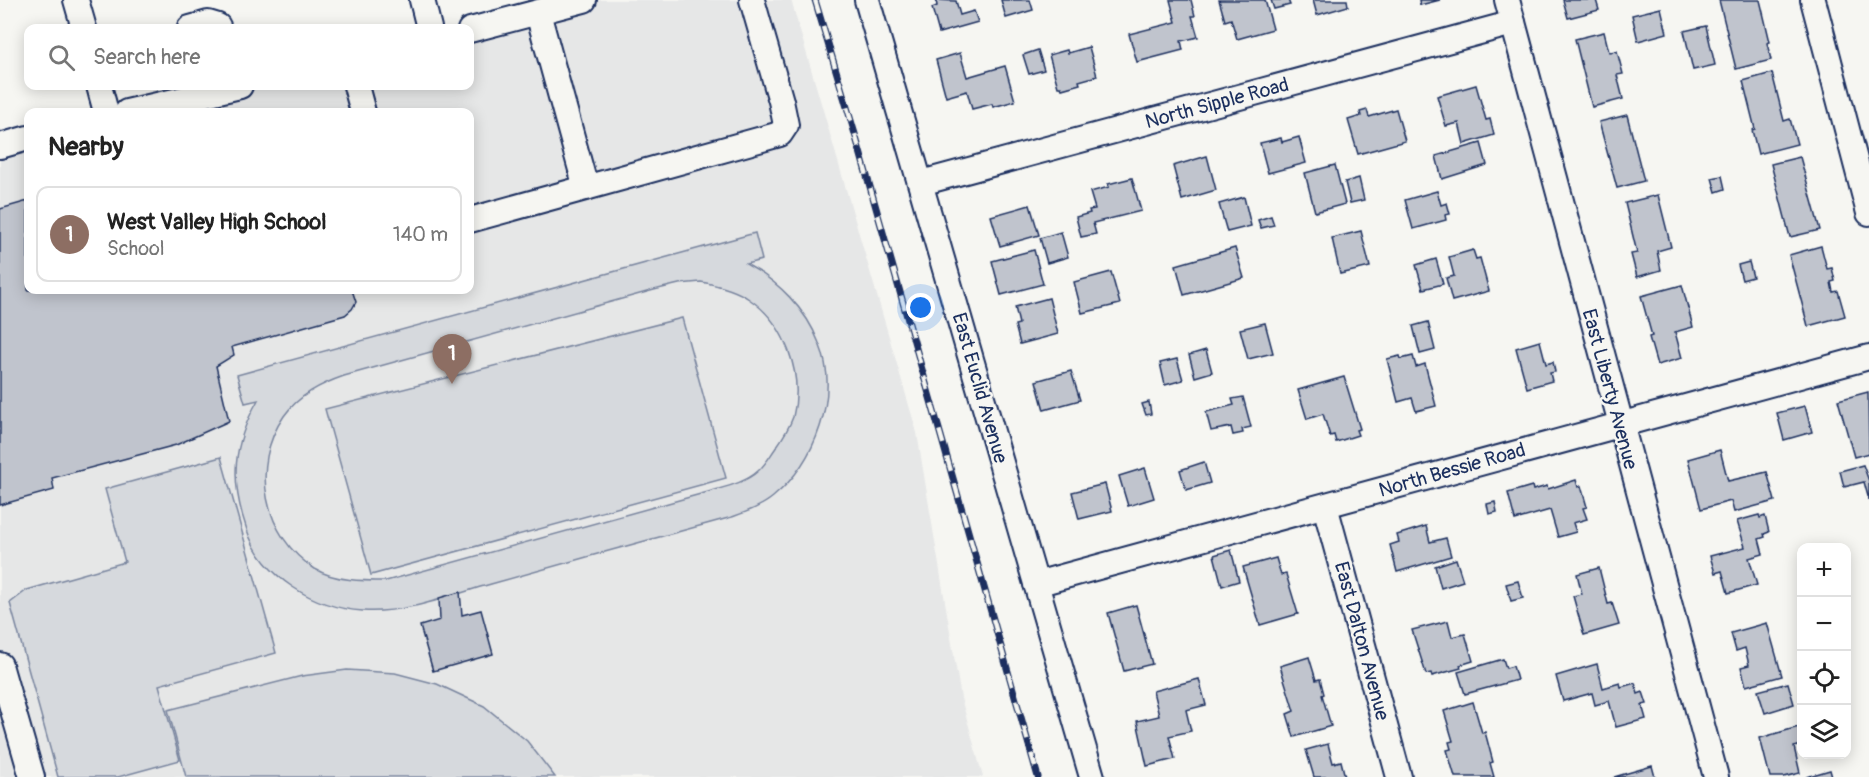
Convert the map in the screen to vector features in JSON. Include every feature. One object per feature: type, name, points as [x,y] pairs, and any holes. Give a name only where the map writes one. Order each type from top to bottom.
[{"type":"street","points":[[76,0],[83,24]]},
{"type":"street","points":[[422,0],[428,24]]},
{"type":"street","points":[[474,29],[584,0]]},
{"type":"street","points":[[474,219],[780,134],[786,125],[781,101],[752,0]]},
{"type":"street","name":"East Euclid Avenue","points":[[867,0],[1092,777]]},
{"type":"street","points":[[1813,0],[1869,213]]},
{"type":"street","name":"North Sipple Road","points":[[921,183],[1510,11]]},
{"type":"street","name":"East Liberty Avenue","points":[[1510,11],[1619,424],[1716,777]]},
{"type":"street","points":[[538,13],[586,188]]},
{"type":"street","points":[[100,90],[105,108]]},
{"type":"street","points":[[144,108],[218,90]]},
{"type":"street","points":[[357,90],[362,108]]},
{"type":"street","points":[[0,146],[24,139]]},
{"type":"street","name":"North Bessie Road","points":[[1036,584],[1869,357]]},
{"type":"street","name":"East Dalton Avenue","points":[[1325,506],[1399,777]]},
{"type":"street","points":[[0,665],[33,777]]},
{"type":"shaded area","points":[[582,0],[791,0],[917,433],[961,698],[983,777],[0,777],[0,146],[24,139],[24,294],[474,294],[474,108],[144,108],[222,90],[474,90],[474,28]]},
{"type":"shaded area","points":[[755,233],[762,260],[746,264],[769,279],[790,297],[807,319],[819,343],[825,363],[827,384],[820,427],[801,466],[773,497],[748,511],[428,603],[395,610],[363,611],[326,604],[293,587],[265,562],[255,547],[247,530],[238,495],[236,464],[243,433],[258,400],[245,403],[237,375]],"holes":[[[701,282],[738,293],[762,309],[782,336],[793,367],[796,384],[793,417],[783,437],[765,463],[747,479],[386,581],[349,580],[323,573],[297,555],[283,538],[273,519],[267,498],[265,477],[267,456],[273,435],[284,416],[296,402],[311,391],[344,376],[654,290]]]},
{"type":"shaded area","points":[[682,318],[726,478],[371,575],[325,409]]},
{"type":"shaded area","points":[[221,457],[276,653],[159,685],[180,760],[118,777],[58,777],[10,603],[27,590],[125,562],[105,489]]},
{"type":"shaded area","points":[[347,670],[395,673],[437,684],[484,706],[527,741],[555,777],[186,777],[168,710],[302,676]]},
{"type":"building","points":[[936,0],[956,1],[960,15],[974,11],[978,22],[939,33],[932,8],[937,6]]},
{"type":"building","points":[[1001,0],[1030,0],[1033,10],[1006,18]]},
{"type":"building","points":[[1170,0],[1191,0],[1195,16],[1192,16],[1198,37],[1181,41],[1183,50],[1137,62],[1129,34],[1176,22]]},
{"type":"building","points":[[1219,0],[1265,0],[1273,29],[1237,39],[1231,19],[1225,21]]},
{"type":"building","points":[[1271,0],[1288,0],[1290,5],[1274,9]]},
{"type":"building","points":[[1313,0],[1347,0],[1348,6],[1317,15]]},
{"type":"building","points":[[1419,0],[1440,0],[1420,5]]},
{"type":"building","points":[[1563,0],[1596,0],[1599,10],[1568,18]]},
{"type":"building","points":[[1719,0],[1760,0],[1770,42],[1767,43],[1771,60],[1736,69]]},
{"type":"building","points":[[1661,8],[1667,33],[1638,41],[1632,15]]},
{"type":"building","points":[[1706,26],[1715,65],[1693,70],[1684,31]]},
{"type":"building","points":[[1604,32],[1609,52],[1617,51],[1623,74],[1617,75],[1623,99],[1592,107],[1575,39]]},
{"type":"building","points":[[1089,47],[1097,76],[1079,81],[1080,84],[1062,89],[1058,87],[1049,55]]},
{"type":"building","points":[[1038,50],[1044,70],[1029,74],[1023,55]]},
{"type":"building","points":[[960,53],[967,77],[1005,66],[1015,101],[993,107],[992,104],[972,109],[967,91],[946,97],[936,60]]},
{"type":"building","points":[[1772,73],[1784,121],[1790,119],[1797,144],[1758,154],[1752,130],[1755,129],[1743,81]]},
{"type":"building","points":[[1476,85],[1486,120],[1490,119],[1494,135],[1464,144],[1459,123],[1446,126],[1437,96]]},
{"type":"building","points":[[1396,109],[1405,141],[1358,154],[1348,120],[1361,116],[1360,112],[1367,110],[1369,117]]},
{"type":"building","points":[[1627,115],[1644,181],[1617,188],[1599,122]]},
{"type":"building","points":[[1299,137],[1306,163],[1268,173],[1260,143],[1281,138],[1282,142]]},
{"type":"building","points":[[1481,143],[1487,165],[1442,179],[1436,156]]},
{"type":"building","points":[[1207,156],[1216,190],[1182,200],[1173,166]]},
{"type":"building","points":[[1800,157],[1820,230],[1790,237],[1771,164]]},
{"type":"building","points":[[1335,165],[1345,204],[1315,212],[1305,173]]},
{"type":"building","points":[[1722,176],[1725,189],[1716,192],[1712,178]]},
{"type":"building","points":[[1132,178],[1141,211],[1093,223],[1096,234],[1081,237],[1076,217],[1095,209],[1090,192],[1109,187],[1108,184]]},
{"type":"building","points":[[1359,178],[1364,200],[1350,203],[1345,182]]},
{"type":"building","points":[[1437,191],[1441,205],[1447,203],[1450,214],[1445,215],[1446,220],[1413,229],[1405,200]]},
{"type":"building","points":[[1658,195],[1671,247],[1657,251],[1661,270],[1637,277],[1631,254],[1637,253],[1625,203]]},
{"type":"building","points":[[1244,197],[1251,226],[1227,232],[1219,204]]},
{"type":"building","points":[[24,202],[24,294],[353,294],[356,302],[345,315],[232,347],[234,355],[216,366],[229,421],[176,445],[52,478],[54,490],[0,505],[0,209]]},
{"type":"building","points":[[1030,205],[1039,235],[1000,246],[991,216]]},
{"type":"building","points":[[1271,216],[1274,225],[1261,228],[1258,220]]},
{"type":"building","points":[[1361,231],[1370,267],[1340,274],[1332,238]]},
{"type":"building","points":[[1061,232],[1068,257],[1047,263],[1040,238]]},
{"type":"building","points":[[1821,246],[1827,269],[1832,268],[1835,281],[1831,282],[1833,292],[1838,291],[1845,316],[1808,326],[1789,255]]},
{"type":"building","points":[[1235,248],[1244,278],[1184,295],[1176,265]]},
{"type":"building","points":[[1034,250],[1043,284],[1001,295],[992,261]]},
{"type":"building","points":[[1473,250],[1476,259],[1480,258],[1489,291],[1452,301],[1446,278],[1454,276],[1449,257]]},
{"type":"building","points":[[1436,259],[1443,284],[1423,289],[1416,265]]},
{"type":"building","points":[[1749,262],[1753,277],[1742,280],[1738,265]]},
{"type":"building","points":[[1111,272],[1120,304],[1082,313],[1074,282]]},
{"type":"building","points":[[1682,285],[1693,327],[1675,332],[1682,358],[1657,365],[1641,296]]},
{"type":"building","points":[[1049,298],[1058,334],[1020,344],[1015,325],[1019,324],[1015,307]]},
{"type":"building","points":[[1428,322],[1435,350],[1420,354],[1413,326]]},
{"type":"building","points":[[1265,323],[1273,353],[1248,359],[1240,329]]},
{"type":"building","points":[[1540,341],[1546,364],[1553,362],[1555,372],[1550,373],[1552,381],[1527,388],[1516,348]]},
{"type":"building","points":[[1206,350],[1212,372],[1195,377],[1189,355]]},
{"type":"building","points":[[1400,356],[1401,359],[1413,356],[1416,367],[1425,364],[1436,406],[1416,411],[1412,398],[1398,402],[1387,359]]},
{"type":"building","points":[[1177,359],[1183,380],[1165,385],[1160,363]]},
{"type":"building","points":[[1071,371],[1080,400],[1044,410],[1036,381]]},
{"type":"building","points":[[1344,377],[1360,429],[1356,430],[1358,435],[1336,442],[1334,435],[1330,436],[1323,414],[1307,419],[1298,390]]},
{"type":"building","points":[[1868,392],[1869,453],[1854,457],[1838,400]]},
{"type":"building","points":[[1243,397],[1251,427],[1242,429],[1243,433],[1233,435],[1231,427],[1211,431],[1206,412],[1234,405],[1232,399]]},
{"type":"building","points":[[1149,402],[1151,414],[1146,415],[1142,404]]},
{"type":"building","points":[[1805,406],[1812,432],[1784,440],[1777,413]]},
{"type":"building","points":[[1720,450],[1728,481],[1767,472],[1775,501],[1734,512],[1731,501],[1701,509],[1688,459]]},
{"type":"building","points":[[1204,462],[1210,483],[1186,490],[1180,470]]},
{"type":"building","points":[[1863,465],[1869,481],[1869,500],[1864,482],[1844,487],[1840,471]]},
{"type":"building","points":[[1145,468],[1154,498],[1128,506],[1119,476]]},
{"type":"building","points":[[1576,480],[1578,487],[1581,486],[1587,507],[1583,508],[1587,519],[1573,523],[1576,532],[1558,537],[1550,510],[1515,520],[1508,493],[1532,486],[1533,490],[1547,486],[1548,489]]},
{"type":"building","points":[[1105,484],[1112,511],[1079,519],[1072,492]]},
{"type":"building","points":[[1495,502],[1497,512],[1489,514],[1487,504]]},
{"type":"building","points":[[1759,515],[1760,518],[1765,516],[1769,532],[1764,534],[1765,537],[1759,539],[1763,554],[1749,558],[1757,585],[1728,593],[1722,571],[1715,573],[1710,556],[1745,547],[1737,521]]},
{"type":"building","points":[[1426,526],[1430,542],[1446,538],[1451,556],[1397,572],[1390,545],[1399,542],[1397,535]]},
{"type":"building","points":[[1231,550],[1239,581],[1222,586],[1214,555]]},
{"type":"building","points":[[1276,558],[1281,575],[1286,574],[1298,614],[1260,625],[1243,567]]},
{"type":"building","points":[[1456,559],[1463,581],[1441,588],[1435,566]]},
{"type":"building","points":[[1599,568],[1608,604],[1612,603],[1619,625],[1584,635],[1573,596],[1582,594],[1577,574]]},
{"type":"building","points":[[1518,581],[1523,598],[1511,601],[1506,584]]},
{"type":"building","points":[[460,592],[462,615],[481,610],[493,654],[433,671],[420,626],[440,620],[439,598]]},
{"type":"building","points":[[1136,605],[1152,664],[1124,671],[1108,613]]},
{"type":"building","points":[[1448,621],[1452,637],[1465,634],[1473,661],[1460,665],[1461,668],[1432,676],[1431,673],[1426,674],[1412,630]]},
{"type":"building","points":[[1767,623],[1782,676],[1746,686],[1741,667],[1749,665],[1745,648],[1736,651],[1731,633]]},
{"type":"building","points":[[1309,657],[1316,680],[1320,679],[1331,726],[1294,737],[1287,714],[1294,711],[1280,666]]},
{"type":"building","points":[[1503,659],[1506,668],[1513,666],[1517,680],[1465,694],[1458,672]]},
{"type":"building","points":[[1597,664],[1603,688],[1620,683],[1621,687],[1635,683],[1638,694],[1643,692],[1647,704],[1642,705],[1646,719],[1616,727],[1609,701],[1595,705],[1592,693],[1563,701],[1556,676]]},
{"type":"building","points":[[1199,679],[1206,705],[1186,710],[1191,731],[1169,736],[1175,759],[1147,766],[1137,721],[1159,716],[1153,691]]},
{"type":"building","points":[[1788,683],[1794,704],[1765,713],[1758,691]]},
{"type":"building","points":[[1473,702],[1482,733],[1485,732],[1493,762],[1490,763],[1494,777],[1455,777],[1447,750],[1451,749],[1449,742],[1453,741],[1444,711]]},
{"type":"building","points":[[1797,727],[1797,746],[1794,747],[1800,773],[1784,777],[1770,777],[1760,738]]},
{"type":"building","points":[[1328,744],[1333,763],[1341,761],[1345,777],[1314,777],[1306,750]]},
{"type":"building","points":[[1652,766],[1655,777],[1614,777]]},
{"type":"building","points":[[1830,770],[1832,777],[1806,777]]},
{"type":"railway","points":[[815,0],[1038,777]]},
{"type":"place","name":"West Valley High School","points":[[452,384]]}]
